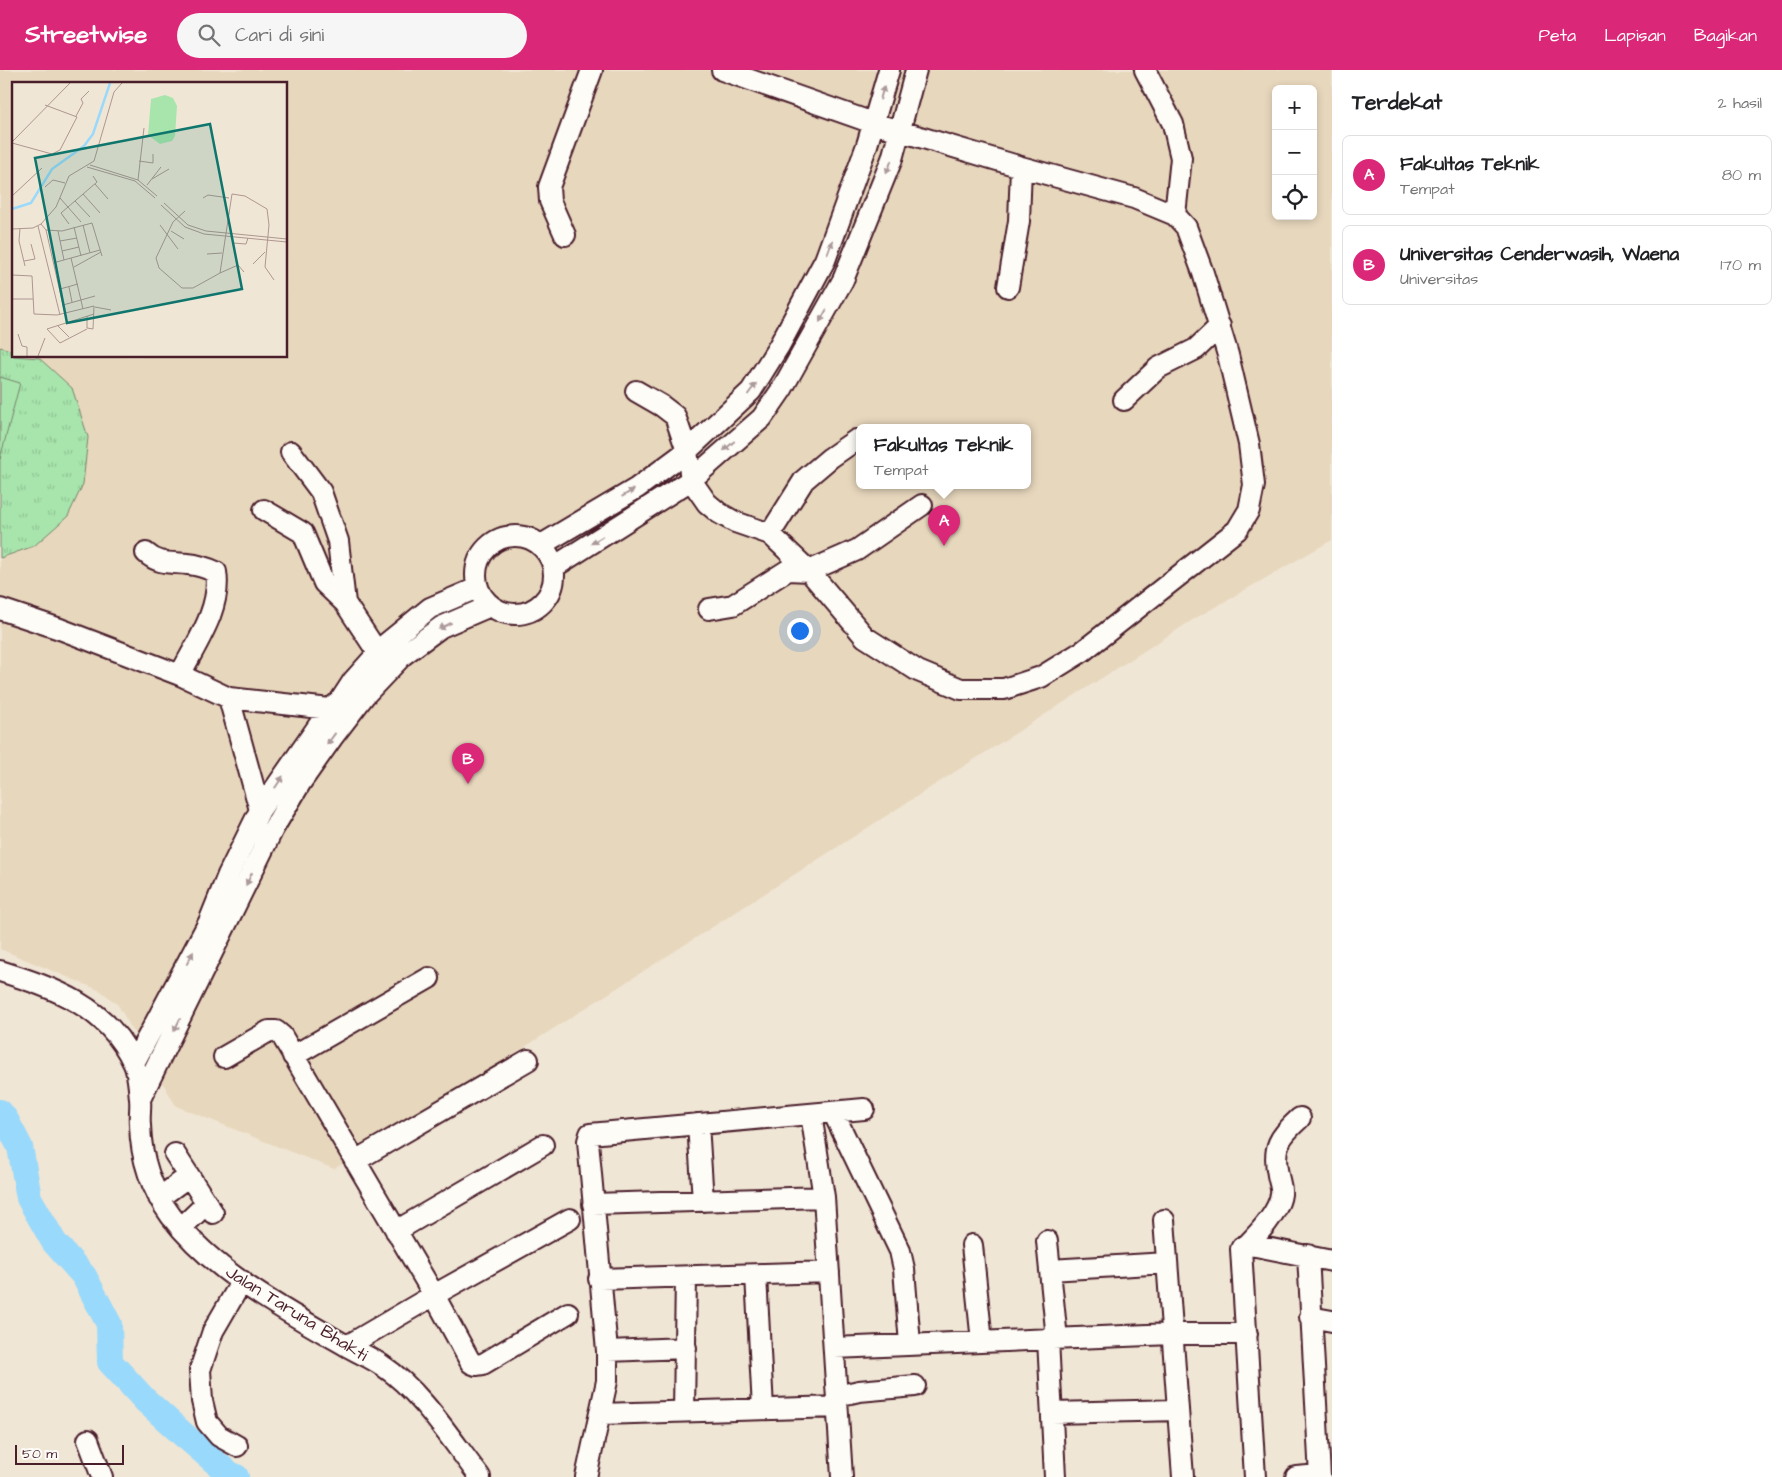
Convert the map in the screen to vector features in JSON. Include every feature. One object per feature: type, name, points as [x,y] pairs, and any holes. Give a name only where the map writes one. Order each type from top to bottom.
[{"type":"street","points":[[565,235],[550,201],[549,187],[592,70]]},
{"type":"street","points":[[636,391],[662,406],[674,416],[687,451],[691,480],[707,503],[719,514],[735,522],[770,534],[809,570],[865,637],[918,671],[961,689],[1004,689],[1041,677],[1083,651],[1236,530],[1249,510],[1254,485],[1249,444],[1220,326],[1193,244],[1186,227],[1175,215],[1134,198],[873,123],[722,70]]},
{"type":"street","points":[[541,545],[637,488],[687,451],[751,391],[779,346],[825,260],[867,145],[888,70]]},
{"type":"street","points":[[554,567],[691,480],[762,418],[782,390],[843,280],[874,206],[901,131],[916,70]]},
{"type":"street","points":[[1145,70],[1173,124],[1181,158],[1175,215]]},
{"type":"street","points":[[1008,287],[1019,221],[1021,167]]},
{"type":"street","points":[[1124,400],[1158,368],[1196,349],[1220,326]]},
{"type":"street","points":[[770,534],[804,480],[830,458],[856,440]]},
{"type":"street","points":[[291,452],[321,492],[338,541],[345,603]]},
{"type":"street","points":[[708,609],[733,605],[788,570],[809,570],[857,550],[922,505]]},
{"type":"street","points":[[264,510],[302,533],[324,583],[345,603],[378,653]]},
{"type":"street","points":[[523,536],[541,545],[549,555],[554,567],[554,581],[550,594],[541,605],[529,612],[516,615],[502,613],[490,606],[482,598],[477,588],[476,567],[486,549],[503,537],[523,536]]},
{"type":"street","points":[[146,553],[151,558],[169,564],[188,564],[216,572],[218,590],[214,604],[180,676]]},
{"type":"street","points":[[134,1063],[209,922],[228,875],[260,810],[330,709],[340,701],[353,681],[387,643],[430,608],[477,588]]},
{"type":"street","points":[[140,1099],[273,830],[301,782],[332,738],[365,695],[403,655],[441,627],[490,606]]},
{"type":"street","points":[[0,609],[180,676],[229,698],[330,709]]},
{"type":"street","points":[[229,698],[260,810]]},
{"type":"street","name":"Jalan Taruna Bhakti","points":[[0,971],[43,985],[78,1001],[96,1014],[121,1042],[134,1063],[140,1099],[142,1156],[154,1190],[198,1248],[261,1294],[384,1366],[410,1388],[480,1477]]},
{"type":"street","points":[[293,1056],[429,978]]},
{"type":"street","points":[[224,1057],[269,1031],[276,1031],[282,1036],[434,1295],[471,1363],[476,1365],[483,1364],[568,1313]]},
{"type":"street","points":[[355,1161],[528,1060]]},
{"type":"street","points":[[586,1477],[607,1381],[607,1351],[599,1280],[588,1141],[590,1134],[864,1109]]},
{"type":"street","points":[[833,1112],[900,1251],[904,1268],[910,1344]]},
{"type":"street","points":[[811,1114],[824,1197],[842,1477]]},
{"type":"street","points":[[1255,1477],[1241,1252],[1242,1247],[1247,1245],[1266,1224],[1280,1200],[1282,1189],[1275,1160],[1277,1144],[1286,1130],[1300,1118]]},
{"type":"street","points":[[698,1124],[703,1201]]},
{"type":"street","points":[[396,1231],[543,1145]]},
{"type":"street","points":[[175,1154],[209,1208],[181,1228]]},
{"type":"street","points":[[159,1198],[189,1176]]},
{"type":"street","points":[[593,1204],[824,1197]]},
{"type":"street","points":[[347,1346],[570,1219]]},
{"type":"street","points":[[1164,1220],[1183,1477]]},
{"type":"street","points":[[1047,1241],[1050,1270],[1055,1477]]},
{"type":"street","points":[[972,1245],[982,1342]]},
{"type":"street","points":[[1247,1245],[1332,1261]]},
{"type":"street","points":[[1296,1477],[1320,1476],[1325,1424],[1310,1317],[1308,1255]]},
{"type":"street","points":[[1050,1270],[1167,1263]]},
{"type":"street","points":[[599,1280],[829,1272]]},
{"type":"street","points":[[756,1275],[763,1409]]},
{"type":"street","points":[[684,1411],[686,1277]]},
{"type":"street","points":[[237,1446],[219,1436],[207,1422],[202,1400],[200,1370],[213,1331],[242,1281]]},
{"type":"street","points":[[1310,1317],[1332,1321]]},
{"type":"street","points":[[834,1348],[1172,1334],[1247,1334]]},
{"type":"street","points":[[607,1351],[686,1348]]},
{"type":"street","points":[[600,1414],[763,1409],[837,1401],[859,1391],[915,1386]]},
{"type":"street","points":[[1052,1413],[1178,1410]]},
{"type":"street","points":[[88,1440],[102,1477]]},
{"type":"shaded area","points":[[0,70],[1332,70],[1332,540],[1194,619],[334,1169],[176,1106],[118,1005],[101,991],[0,949]]},
{"type":"green space","points":[[0,347],[12,350],[12,358],[39,358],[72,388],[88,437],[83,484],[68,516],[34,546],[0,558]]},
{"type":"green space","points":[[0,377],[20,383],[0,459]]},
{"type":"waterway","points":[[0,1112],[20,1147],[29,1198],[54,1242],[84,1276],[109,1324],[110,1362],[145,1400],[228,1473],[236,1477]]},
{"type":"place","name":"Fakultas Teknik","points":[[944,546]]},
{"type":"place","name":"Universitas Cenderwasih, Waena","points":[[468,784]]}]
